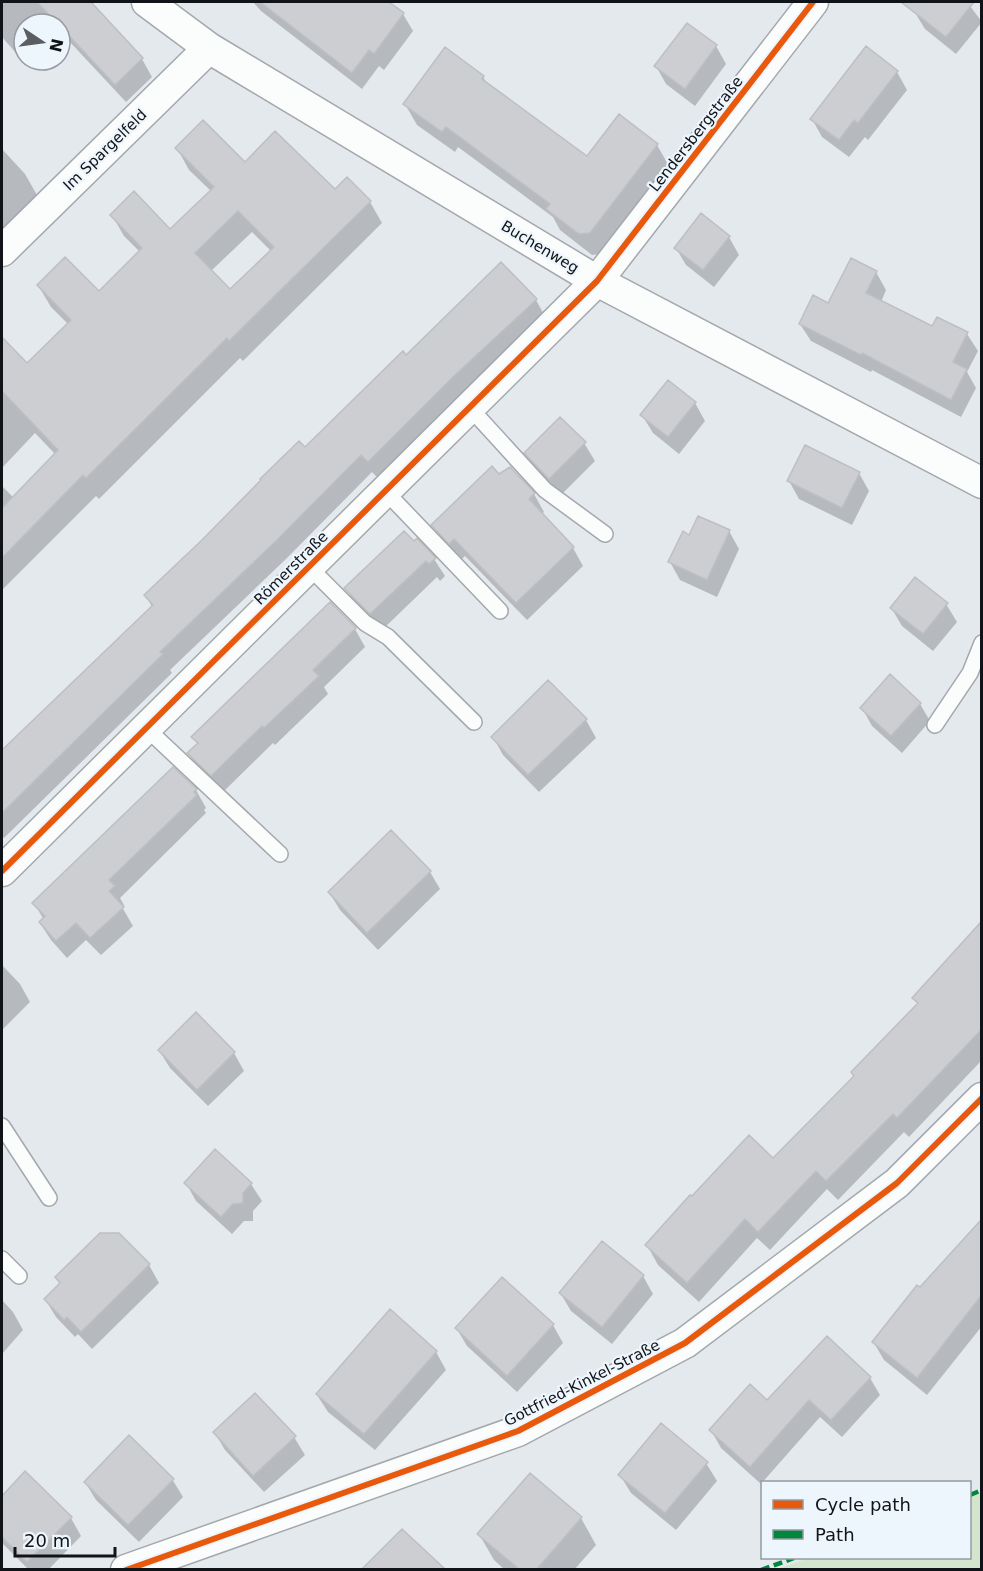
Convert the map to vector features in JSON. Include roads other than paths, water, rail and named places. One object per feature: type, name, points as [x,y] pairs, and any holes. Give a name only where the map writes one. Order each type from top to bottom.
[{"type":"street","name":"Buchenweg","points":[[147,2],[209,48],[597,281],[981,483]]},
{"type":"street","name":"Lendersbergstraße","points":[[597,281],[813,2]]},
{"type":"street","name":"Im Spargelfeld","points":[[2,251],[209,48]]},
{"type":"street","name":"Römerstraße","points":[[2,871],[597,281]]},
{"type":"street","name":"Gottfried-Kinkel-Straße","points":[[126,1569],[518,1431],[685,1343],[897,1183],[981,1098]]},
{"type":"lane","points":[[470,408],[546,490],[605,534]]},
{"type":"lane","points":[[385,491],[500,611]]},
{"type":"lane","points":[[309,567],[365,623],[388,637],[474,722]]},
{"type":"lane","points":[[935,724],[970,673],[981,643]]},
{"type":"lane","points":[[146,728],[280,854]]},
{"type":"lane","points":[[2,1126],[49,1198]]},
{"type":"lane","points":[[2,1259],[19,1276]]}]
